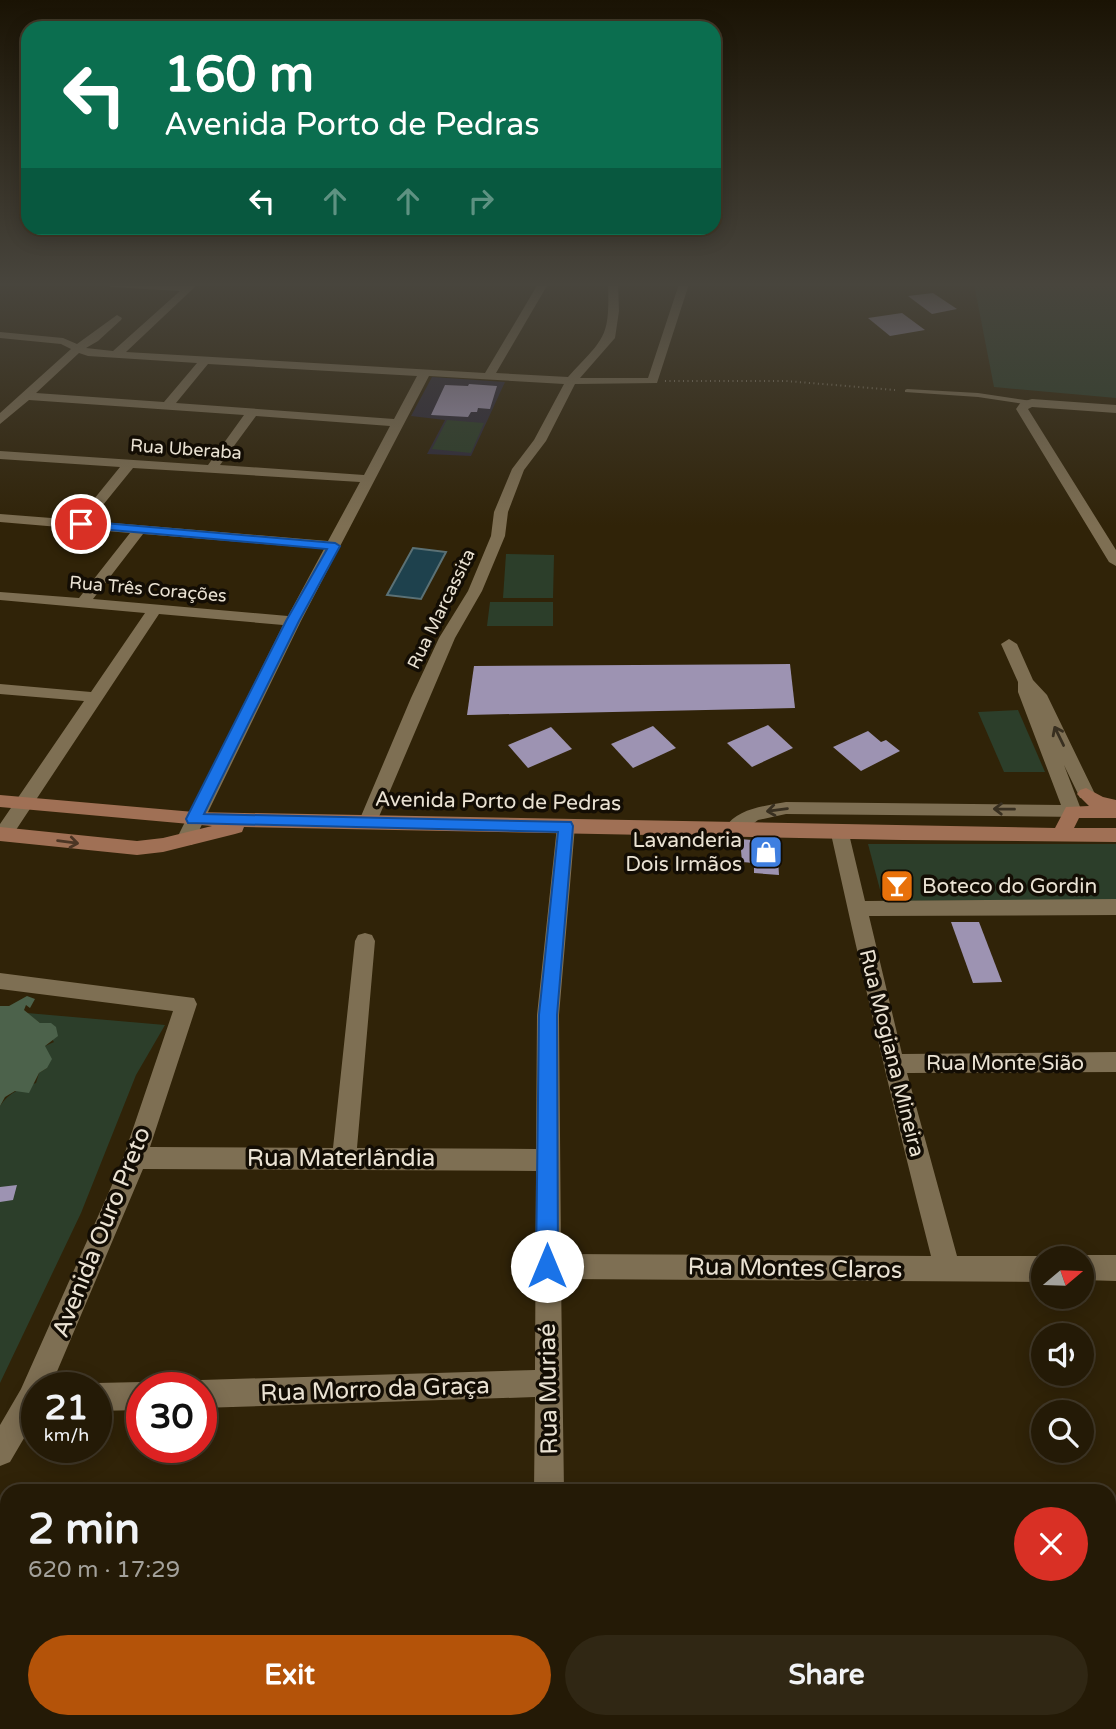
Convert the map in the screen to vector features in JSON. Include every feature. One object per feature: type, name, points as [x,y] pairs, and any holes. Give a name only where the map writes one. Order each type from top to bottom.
[{"type":"main road","name":"Avenida Porto de Pedras","points":[[0,801],[194,819],[734,828],[840,834],[1116,835]]},
{"type":"main road","points":[[1061,835],[1081,806],[1097,802],[1116,806]]},
{"type":"main road","name":"Avenida Porto de Pedras","points":[[1081,806],[1116,812]]},
{"type":"main road","points":[[1081,806],[1081,822],[1091,835]]},
{"type":"main road","name":"Avenida Porto de Pedras","points":[[1,834],[114,847],[150,847],[260,821]]},
{"type":"street","points":[[0,420],[60,365]]},
{"type":"street","points":[[166,408],[201,365]]},
{"type":"street","points":[[279,365],[571,381],[653,381],[658,365]]},
{"type":"street","points":[[489,376],[496,365]]},
{"type":"street","name":"Rua Marcassita","points":[[368,821],[419,698],[447,638],[475,591],[498,536],[501,512],[518,470],[540,441],[571,381],[586,365]]},
{"type":"street","points":[[185,840],[293,621],[425,374]]},
{"type":"street","points":[[25,396],[400,423]]},
{"type":"street","points":[[1116,410],[1032,403],[1025,405],[1023,409],[1116,562]]},
{"type":"street","points":[[212,468],[250,414]]},
{"type":"street","name":"Rua Uberaba","points":[[0,454],[370,479]]},
{"type":"street","points":[[81,524],[130,463]]},
{"type":"street","points":[[0,518],[335,546]]},
{"type":"street","points":[[83,603],[140,529]]},
{"type":"street","name":"Rua Três Corações","points":[[0,596],[293,621]]},
{"type":"street","points":[[1,834],[155,609]]},
{"type":"street","points":[[1009,644],[1026,682],[1026,692],[1081,806]]},
{"type":"street","points":[[0,689],[93,697]]},
{"type":"street","name":"Avenida Porto de Pedras","points":[[734,828],[753,814],[786,808],[1011,809],[1081,806]]},
{"type":"street","name":"Rua Muriaé","points":[[549,1484],[546,1160],[548,1015],[566,826]]},
{"type":"street","name":"Rua Mogiana Mineira","points":[[840,834],[893,1064],[948,1270]]},
{"type":"street","points":[[856,909],[1116,907]]},
{"type":"street","points":[[344,1157],[365,941]]},
{"type":"street","name":"Avenida Ouro Preto","points":[[0,981],[186,1004],[135,1158],[45,1372]]},
{"type":"street","name":"Rua Monte Sião","points":[[893,1064],[1116,1062]]},
{"type":"street","name":"Rua Materlândia","points":[[135,1158],[546,1160]]},
{"type":"street","name":"Rua Montes Claros","points":[[547,1266],[1031,1269]]},
{"type":"street","points":[[1094,1268],[1116,1268]]},
{"type":"street","name":"Rua Morro da Graça","points":[[217,1393],[548,1383]]},
{"type":"street","name":"Avenida Ouro Preto","points":[[0,1452],[21,1419]]},
{"type":"lane","points":[[907,391],[967,394],[1032,403]]},
{"type":"path","points":[[653,381],[786,381],[907,391]]},
{"type":"shaded area","points":[[432,377],[505,382],[471,456],[427,454],[445,420],[411,416]]},
{"type":"green space","points":[[990,365],[1116,365],[1116,398],[994,387]]},
{"type":"green space","points":[[447,420],[484,423],[471,453],[432,449]]},
{"type":"green space","points":[[506,554],[554,555],[553,598],[503,598]]},
{"type":"green space","points":[[490,602],[553,602],[553,626],[487,626]]},
{"type":"green space","points":[[1018,710],[1045,772],[1004,772],[978,712]]},
{"type":"green space","points":[[868,844],[1116,844],[1116,900],[883,901]]},
{"type":"green space","points":[[27,996],[35,999],[30,1008],[26,1005],[24,1010],[40,1023],[51,1023],[56,1027],[58,1036],[45,1046],[52,1059],[47,1068],[39,1073],[29,1093],[15,1091],[5,1097],[0,1106],[0,1006],[9,1006]]},
{"type":"green space","points":[[27,1013],[165,1025],[136,1075],[81,1213],[0,1383],[0,1106],[11,1094],[36,1083],[39,1073],[47,1068],[45,1046],[54,1042],[40,1023]]},
{"type":"water","points":[[413,548],[446,552],[421,599],[387,595]]},
{"type":"building","points":[[445,385],[497,386],[490,409],[478,408],[477,412],[471,412],[468,417],[431,415]]},
{"type":"building","points":[[790,664],[795,708],[467,715],[474,666]]},
{"type":"building","points":[[768,725],[793,748],[752,767],[727,743]]},
{"type":"building","points":[[653,726],[676,748],[633,768],[611,744]]},
{"type":"building","points":[[551,727],[572,749],[528,768],[508,745]]},
{"type":"building","points":[[868,731],[881,742],[886,740],[900,751],[861,771],[833,747]]},
{"type":"building","name":"Lavanderia Dois Irmãos","points":[[740,839],[777,842],[779,875],[754,873],[754,863],[742,862]]},
{"type":"building","name":"Boteco do Gordin","points":[[884,878],[904,878],[910,894],[889,895]]},
{"type":"building","points":[[951,922],[979,922],[1002,982],[973,983]]},
{"type":"building","points":[[17,1185],[13,1200],[0,1202],[0,1187]]},
{"type":"place","name":"Lavanderia Dois Irmãos","points":[[766,852]]},
{"type":"place","name":"Boteco do Gordin","points":[[897,886]]},
{"type":"route","points":[[81,524],[335,546],[293,621],[194,819],[566,826],[552,947],[548,1015],[547,1266]]}]
